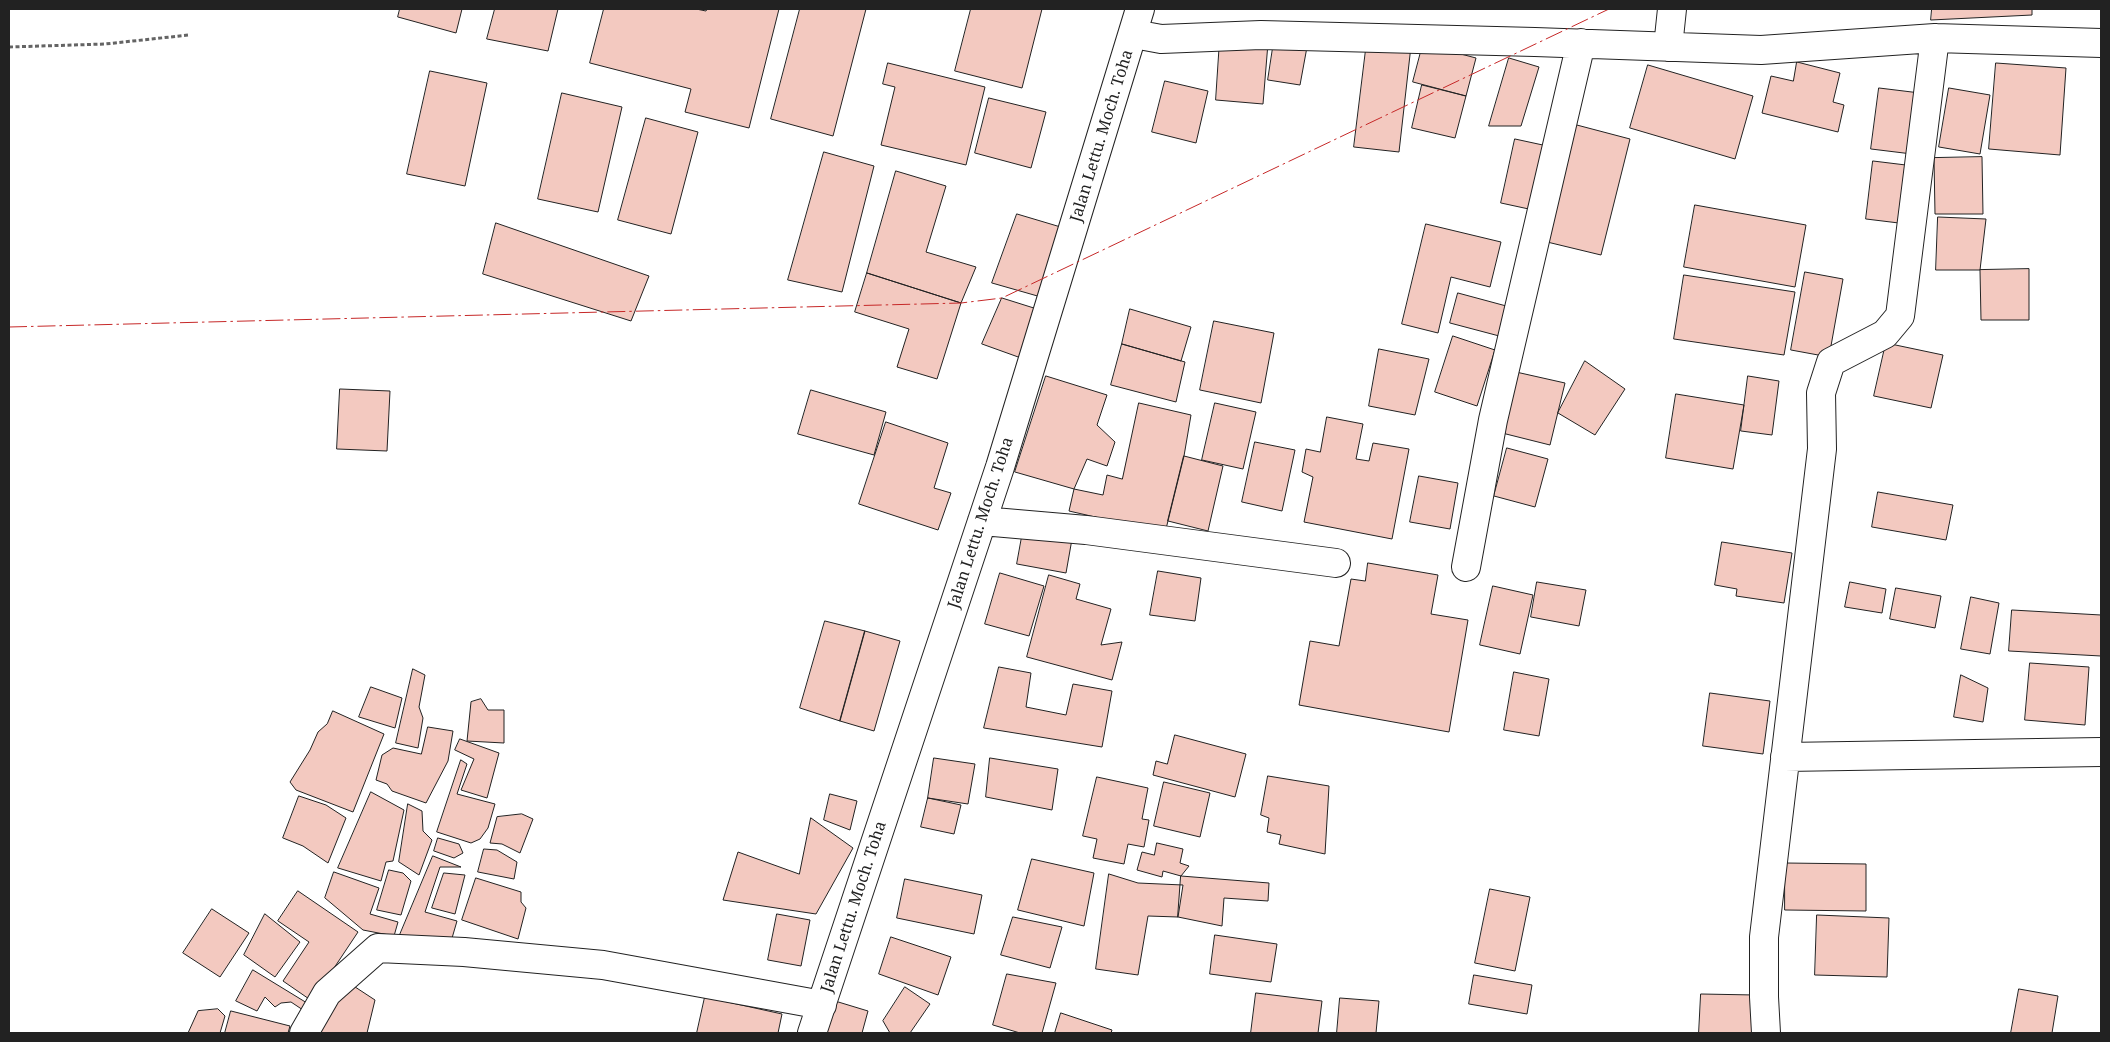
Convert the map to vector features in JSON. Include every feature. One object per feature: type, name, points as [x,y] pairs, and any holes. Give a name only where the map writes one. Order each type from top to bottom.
[{"type":"street","points":[[1668,47],[1672,9]]},
{"type":"street","points":[[1137,21],[1161,39],[1261,35],[1581,43],[1761,50],[1935,38],[2101,43]]},
{"type":"street","name":"Jalan Lettu. Moch. Toha","points":[[812,1033],[982,521],[1137,21]]},
{"type":"street","points":[[1766,1033],[1764,937],[1822,449],[1821,393],[1831,362],[1885,334],[1900,316],[1935,38]]},
{"type":"street","points":[[1466,567],[1493,420],[1581,43]]},
{"type":"street","points":[[982,521],[1086,530],[1336,563]]},
{"type":"street","points":[[1785,758],[2101,752]]},
{"type":"street","points":[[304,1033],[327,992],[378,948],[464,952],[603,965],[822,1005]]},
{"type":"path","points":[[9,47],[106,44],[188,35]]},
{"type":"building","points":[[400,9],[462,9],[456,33],[398,17]]},
{"type":"building","points":[[495,9],[558,9],[548,51],[487,39]]},
{"type":"building","points":[[604,9],[696,9],[706,11],[707,9],[779,9],[749,128],[685,112],[691,89],[590,63]]},
{"type":"building","points":[[800,9],[866,9],[833,136],[771,119]]},
{"type":"building","points":[[971,9],[1042,9],[1022,88],[955,71]]},
{"type":"building","points":[[1932,9],[2032,9],[2032,15],[1931,20]]},
{"type":"building","points":[[1220,39],[1268,43],[1263,104],[1216,100]]},
{"type":"building","points":[[1274,41],[1307,47],[1300,85],[1268,80]]},
{"type":"building","points":[[1367,41],[1411,46],[1399,152],[1354,147]]},
{"type":"building","points":[[1423,44],[1476,58],[1466,96],[1413,82]]},
{"type":"building","points":[[1509,58],[1539,67],[1521,126],[1489,126]]},
{"type":"building","points":[[1797,62],[1840,73],[1833,102],[1844,105],[1838,132],[1762,113],[1771,76],[1793,81]]},
{"type":"building","points":[[888,63],[985,87],[966,165],[881,145],[895,87],[883,84]]},
{"type":"building","points":[[1996,63],[2066,68],[2060,155],[1989,149]]},
{"type":"building","points":[[1648,65],[1753,96],[1735,159],[1630,128]]},
{"type":"building","points":[[430,71],[487,83],[465,186],[407,174]]},
{"type":"building","points":[[1165,81],[1208,91],[1196,143],[1152,132]]},
{"type":"building","points":[[1422,85],[1466,96],[1455,138],[1412,128]]},
{"type":"building","points":[[1879,88],[1920,93],[1912,154],[1871,149]]},
{"type":"building","points":[[1949,88],[1990,95],[1980,154],[1939,147]]},
{"type":"building","points":[[562,93],[622,107],[598,212],[538,199]]},
{"type":"building","points":[[989,98],[1046,112],[1031,168],[975,153]]},
{"type":"building","points":[[646,118],[698,132],[671,234],[618,220]]},
{"type":"building","points":[[1573,124],[1630,139],[1601,255],[1543,241]]},
{"type":"building","points":[[1515,139],[1552,147],[1538,211],[1501,203]]},
{"type":"building","points":[[824,152],[874,166],[842,292],[788,280]]},
{"type":"building","points":[[1982,157],[1983,214],[1935,214],[1934,158]]},
{"type":"building","points":[[1873,161],[1914,166],[1907,224],[1866,219]]},
{"type":"building","points":[[896,171],[946,186],[926,252],[976,267],[961,303],[867,273]]},
{"type":"building","points":[[1695,205],[1806,225],[1795,287],[1684,267]]},
{"type":"building","points":[[1017,214],[1064,228],[1041,297],[992,283]]},
{"type":"building","points":[[1938,217],[1986,219],[1980,270],[1936,270]]},
{"type":"building","points":[[496,223],[649,276],[631,321],[483,274]]},
{"type":"building","points":[[1426,224],[1501,242],[1490,287],[1451,277],[1438,333],[1402,324]]},
{"type":"building","points":[[2029,269],[2029,320],[1981,320],[1980,270]]},
{"type":"building","points":[[1805,272],[1843,279],[1829,357],[1791,350]]},
{"type":"building","points":[[867,273],[961,303],[937,379],[897,367],[909,329],[855,312]]},
{"type":"building","points":[[1684,275],[1795,292],[1784,355],[1674,339]]},
{"type":"building","points":[[1458,293],[1510,307],[1503,337],[1450,323]]},
{"type":"building","points":[[1002,298],[1037,309],[1021,358],[982,344]]},
{"type":"building","points":[[1130,309],[1191,327],[1181,361],[1122,344]]},
{"type":"building","points":[[1214,321],[1274,333],[1261,403],[1200,390]]},
{"type":"building","points":[[1453,336],[1495,350],[1477,406],[1435,392]]},
{"type":"building","points":[[1886,343],[1943,355],[1931,408],[1874,396]]},
{"type":"building","points":[[1122,344],[1185,362],[1176,402],[1111,385]]},
{"type":"building","points":[[1379,349],[1429,359],[1415,415],[1369,406]]},
{"type":"building","points":[[1585,361],[1625,389],[1595,435],[1558,413]]},
{"type":"building","points":[[1516,372],[1565,383],[1550,445],[1502,433]]},
{"type":"building","points":[[1046,376],[1107,395],[1097,425],[1115,442],[1107,466],[1087,459],[1074,489],[1015,472]]},
{"type":"building","points":[[1748,376],[1779,381],[1772,435],[1741,431]]},
{"type":"building","points":[[340,389],[390,391],[387,451],[337,449]]},
{"type":"building","points":[[811,390],[886,412],[874,455],[798,434]]},
{"type":"building","points":[[1676,394],[1744,405],[1733,469],[1666,458]]},
{"type":"building","points":[[1139,403],[1191,415],[1184,456],[1165,533],[1069,511],[1074,489],[1103,495],[1107,475],[1122,479]]},
{"type":"building","points":[[1215,403],[1256,412],[1243,469],[1202,460]]},
{"type":"building","points":[[1327,417],[1363,424],[1356,459],[1369,461],[1373,443],[1409,449],[1392,539],[1304,522],[1313,477],[1302,472],[1306,449],[1320,452]]},
{"type":"building","points":[[886,422],[948,443],[934,488],[951,493],[938,530],[859,504]]},
{"type":"building","points":[[1255,442],[1295,450],[1282,511],[1242,502]]},
{"type":"building","points":[[1507,448],[1548,459],[1535,507],[1494,496]]},
{"type":"building","points":[[1184,456],[1223,466],[1208,531],[1168,521]]},
{"type":"building","points":[[1419,476],[1458,483],[1450,529],[1410,522]]},
{"type":"building","points":[[1878,492],[1953,505],[1946,540],[1872,527]]},
{"type":"building","points":[[1023,531],[1072,539],[1066,573],[1017,564]]},
{"type":"building","points":[[1722,542],[1792,553],[1784,603],[1736,596],[1737,589],[1715,585]]},
{"type":"building","points":[[1368,563],[1438,575],[1431,614],[1468,620],[1449,732],[1299,705],[1310,641],[1339,646],[1351,579],[1365,581]]},
{"type":"building","points":[[1158,571],[1201,578],[1195,621],[1150,615]]},
{"type":"building","points":[[1000,573],[1044,586],[1029,636],[985,624]]},
{"type":"building","points":[[1049,575],[1080,584],[1076,599],[1111,609],[1101,645],[1122,642],[1112,680],[1027,657]]},
{"type":"building","points":[[1537,582],[1586,590],[1579,626],[1531,617]]},
{"type":"building","points":[[1850,582],[1886,589],[1882,613],[1845,607]]},
{"type":"building","points":[[1493,586],[1533,595],[1520,654],[1480,645]]},
{"type":"building","points":[[1896,588],[1941,596],[1935,628],[1890,619]]},
{"type":"building","points":[[1971,597],[1999,603],[1990,654],[1961,649]]},
{"type":"building","points":[[2012,610],[2101,615],[2101,656],[2009,651]]},
{"type":"building","points":[[825,621],[865,631],[840,721],[800,708]]},
{"type":"building","points":[[865,631],[900,641],[874,731],[840,721]]},
{"type":"building","points":[[2030,663],[2089,667],[2085,725],[2025,720]]},
{"type":"building","points":[[999,667],[1031,673],[1026,707],[1066,715],[1073,684],[1112,691],[1102,747],[984,728]]},
{"type":"building","points":[[413,669],[425,675],[419,707],[423,718],[418,748],[396,743]]},
{"type":"building","points":[[1514,672],[1549,679],[1539,736],[1504,730]]},
{"type":"building","points":[[1961,675],[1988,688],[1983,722],[1954,717]]},
{"type":"building","points":[[371,687],[402,698],[395,728],[359,717]]},
{"type":"building","points":[[1710,693],[1770,701],[1763,754],[1703,746]]},
{"type":"building","points":[[481,699],[488,710],[504,710],[504,743],[467,741],[471,702]]},
{"type":"building","points":[[333,711],[384,734],[353,812],[296,790],[290,782],[310,750],[318,732],[327,724]]},
{"type":"building","points":[[428,727],[453,731],[448,761],[426,803],[392,791],[387,784],[376,780],[382,755],[393,748],[421,754]]},
{"type":"building","points":[[1175,735],[1246,754],[1235,797],[1153,775],[1156,761],[1167,764]]},
{"type":"building","points":[[460,739],[499,753],[487,798],[461,790],[474,759],[455,750]]},
{"type":"building","points":[[934,758],[975,764],[968,804],[928,798]]},
{"type":"building","points":[[990,758],[1058,769],[1052,810],[986,797]]},
{"type":"building","points":[[461,760],[467,764],[457,794],[495,804],[488,828],[480,839],[471,843],[437,832]]},
{"type":"building","points":[[1268,776],[1329,786],[1325,854],[1279,844],[1281,835],[1267,832],[1269,818],[1261,815]]},
{"type":"building","points":[[1097,777],[1148,788],[1142,819],[1149,820],[1144,847],[1128,844],[1124,864],[1093,858],[1097,839],[1083,836]]},
{"type":"building","points":[[1164,782],[1210,793],[1200,837],[1154,826]]},
{"type":"building","points":[[371,792],[404,810],[393,861],[386,862],[381,881],[338,868]]},
{"type":"building","points":[[830,794],[857,801],[850,830],[824,820]]},
{"type":"building","points":[[299,796],[326,805],[346,818],[328,863],[303,846],[283,838]]},
{"type":"building","points":[[928,798],[961,805],[954,834],[921,827]]},
{"type":"building","points":[[408,804],[422,811],[423,831],[432,840],[419,875],[399,862]]},
{"type":"building","points":[[522,814],[533,819],[520,853],[502,844],[490,843],[497,817]]},
{"type":"building","points":[[811,818],[853,848],[816,914],[723,900],[738,852],[799,874]]},
{"type":"building","points":[[438,838],[459,844],[463,853],[454,858],[434,851]]},
{"type":"building","points":[[1157,843],[1183,849],[1180,863],[1189,866],[1181,876],[1163,871],[1162,877],[1137,870],[1142,852],[1154,855]]},
{"type":"building","points":[[484,849],[497,850],[517,862],[514,879],[478,872]]},
{"type":"building","points":[[433,856],[461,867],[440,867],[425,912],[457,921],[450,945],[399,937]]},
{"type":"building","points":[[1032,859],[1094,873],[1084,926],[1018,910]]},
{"type":"building","points":[[1785,863],[1866,864],[1866,911],[1785,910]]},
{"type":"building","points":[[389,870],[403,873],[411,881],[401,915],[377,910]]},
{"type":"building","points":[[334,872],[379,888],[370,914],[398,922],[394,936],[363,930],[325,898]]},
{"type":"building","points":[[444,873],[465,875],[455,914],[432,908]]},
{"type":"building","points":[[1109,874],[1138,883],[1183,885],[1178,917],[1148,916],[1138,975],[1096,969]]},
{"type":"building","points":[[1181,876],[1269,883],[1268,901],[1224,898],[1222,926],[1178,917]]},
{"type":"building","points":[[476,878],[521,892],[521,902],[526,908],[518,939],[462,920]]},
{"type":"building","points":[[905,879],[982,895],[974,934],[897,918]]},
{"type":"building","points":[[1490,889],[1530,897],[1515,971],[1475,963]]},
{"type":"building","points":[[298,891],[358,932],[312,1001],[283,981],[309,942],[278,921]]},
{"type":"building","points":[[212,909],[249,933],[220,977],[183,953]]},
{"type":"building","points":[[265,914],[300,942],[275,977],[244,955]]},
{"type":"building","points":[[777,914],[810,920],[801,966],[768,960]]},
{"type":"building","points":[[1817,915],[1889,918],[1887,977],[1815,975]]},
{"type":"building","points":[[1013,917],[1062,927],[1050,968],[1001,955]]},
{"type":"building","points":[[1215,935],[1277,944],[1271,982],[1210,974]]},
{"type":"building","points":[[891,937],[951,957],[938,995],[879,974]]},
{"type":"building","points":[[253,970],[307,1003],[303,1010],[291,1002],[281,1003],[275,1007],[265,997],[257,1011],[236,1001]]},
{"type":"building","points":[[1007,974],[1056,983],[1042,1033],[1020,1033],[993,1025]]},
{"type":"building","points":[[1474,975],[1532,985],[1527,1014],[1469,1004]]},
{"type":"building","points":[[346,981],[375,1000],[367,1033],[313,1033]]},
{"type":"building","points":[[905,987],[930,1004],[910,1033],[890,1033],[883,1021]]},
{"type":"building","points":[[2019,989],[2058,996],[2052,1033],[2011,1033]]},
{"type":"building","points":[[1256,993],[1322,1001],[1318,1033],[1251,1033]]},
{"type":"building","points":[[1701,994],[1755,995],[1753,1033],[1699,1033]]},
{"type":"building","points":[[705,997],[782,1014],[778,1033],[697,1033]]},
{"type":"building","points":[[1340,998],[1379,1001],[1376,1033],[1337,1033]]},
{"type":"building","points":[[835,1001],[868,1011],[862,1033],[825,1033]]},
{"type":"building","points":[[218,1009],[225,1016],[220,1033],[188,1033],[198,1011]]},
{"type":"building","points":[[231,1011],[290,1026],[288,1033],[225,1033]]},
{"type":"building","points":[[1061,1013],[1112,1030],[1111,1033],[1055,1033]]},
{"type":"power","points":[[9,327],[961,303],[1002,298],[1609,9]]}]
